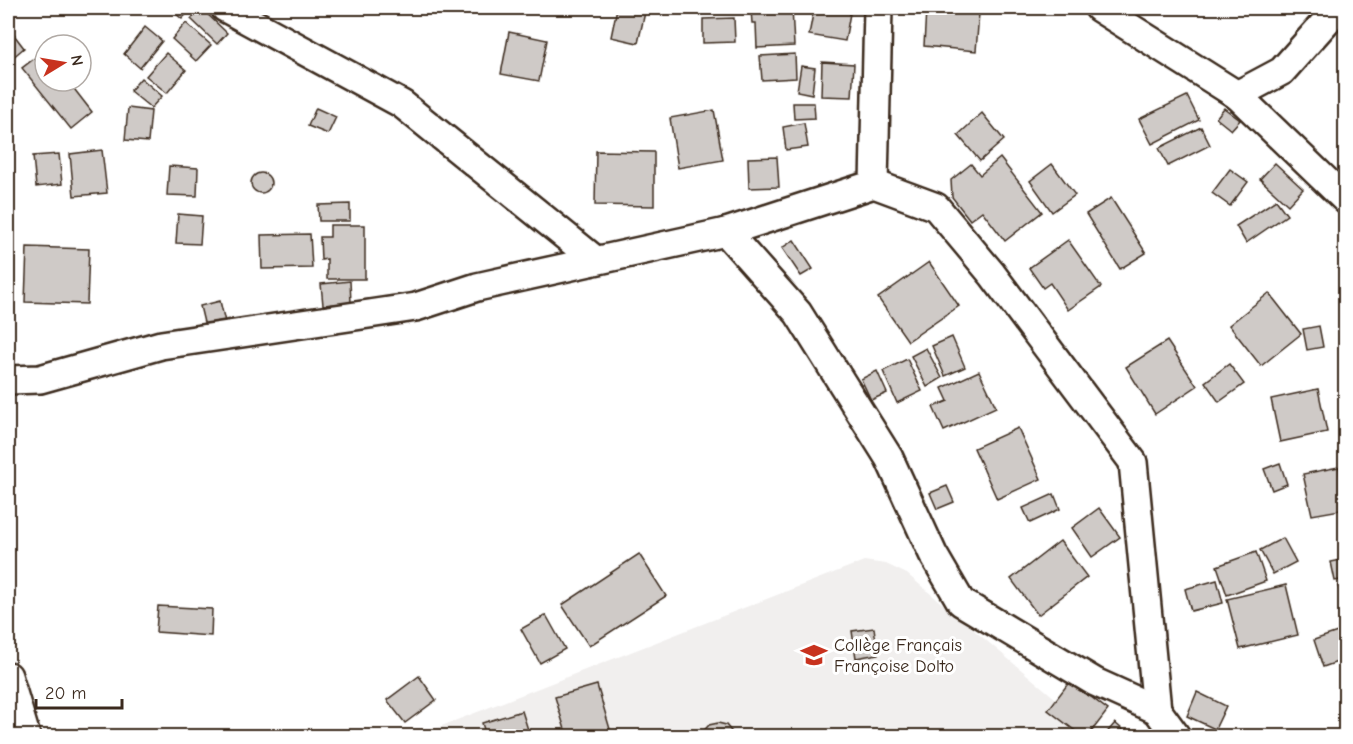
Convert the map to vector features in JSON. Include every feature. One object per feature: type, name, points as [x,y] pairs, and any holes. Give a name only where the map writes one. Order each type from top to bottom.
[{"type":"street","points":[[225,8],[402,104],[594,259]]},
{"type":"street","points":[[874,184],[878,8]]},
{"type":"street","points":[[1099,8],[1237,95],[1346,200]]},
{"type":"street","points":[[1237,95],[1282,71],[1338,8]]},
{"type":"street","points":[[8,380],[40,379],[161,345],[416,307],[477,287],[726,231],[874,184],[936,207],[992,274],[1133,462],[1157,710]]},
{"type":"street","points":[[726,231],[798,313],[889,458],[933,554],[961,602],[1095,682],[1157,710],[1176,736]]},
{"type":"street","points":[[8,676],[26,736]]},
{"type":"shaded area","name":"Collège Français Françoise Dolto","points":[[864,561],[886,564],[907,574],[1100,736],[416,736]]},
{"type":"building","points":[[169,8],[192,8],[182,19]]},
{"type":"building","points":[[201,8],[227,33],[217,44],[191,19]]},
{"type":"building","points":[[617,8],[646,8],[638,43],[611,37]]},
{"type":"building","points":[[792,8],[794,46],[757,48],[756,23],[752,23],[751,10]]},
{"type":"building","points":[[814,8],[851,8],[845,41],[809,35]]},
{"type":"building","points":[[926,9],[979,13],[976,51],[924,46]]},
{"type":"building","points":[[734,18],[735,42],[703,43],[703,19]]},
{"type":"building","points":[[186,23],[211,45],[196,61],[172,39]]},
{"type":"building","points":[[8,27],[24,48],[11,59],[8,55]]},
{"type":"building","points":[[145,27],[162,41],[140,68],[124,54]]},
{"type":"building","points":[[509,32],[547,40],[539,81],[501,74]]},
{"type":"building","points":[[166,53],[186,70],[167,93],[146,76]]},
{"type":"building","points":[[795,54],[796,78],[762,80],[760,56]]},
{"type":"building","points":[[33,60],[33,82],[22,68]]},
{"type":"building","points":[[822,62],[854,64],[852,97],[821,96]]},
{"type":"building","points":[[801,66],[815,68],[812,94],[797,91]]},
{"type":"building","points":[[141,78],[162,96],[151,108],[130,91]]},
{"type":"building","points":[[42,93],[77,93],[92,112],[71,129]]},
{"type":"building","points":[[1187,96],[1199,120],[1152,144],[1139,119]]},
{"type":"building","points":[[793,103],[814,103],[815,118],[794,119]]},
{"type":"building","points":[[128,108],[151,111],[148,142],[125,140]]},
{"type":"building","points":[[316,108],[336,117],[328,134],[308,126]]},
{"type":"building","points":[[1224,108],[1240,120],[1231,130],[1216,118]]},
{"type":"building","points":[[714,110],[723,160],[678,168],[670,118]]},
{"type":"building","points":[[982,113],[1004,140],[980,161],[958,135]]},
{"type":"building","points":[[804,123],[808,147],[786,150],[783,127]]},
{"type":"building","points":[[1201,127],[1210,145],[1168,166],[1159,148]]},
{"type":"building","points":[[102,150],[107,193],[74,196],[70,154]]},
{"type":"building","points":[[596,151],[654,152],[654,206],[595,205]]},
{"type":"building","points":[[59,154],[62,184],[36,187],[33,156]]},
{"type":"building","points":[[777,157],[779,187],[749,188],[748,158]]},
{"type":"building","points":[[1000,158],[1042,212],[1005,241],[982,211],[970,220],[952,197],[951,180],[971,164],[980,175]]},
{"type":"building","points":[[1275,163],[1303,189],[1288,205],[1260,179]]},
{"type":"building","points":[[1052,164],[1075,195],[1052,212],[1030,181]]},
{"type":"building","points":[[169,166],[198,168],[197,196],[167,195]]},
{"type":"building","points":[[1230,169],[1248,182],[1230,206],[1212,193]]},
{"type":"building","points":[[257,173],[265,173],[271,179],[271,187],[265,193],[257,193],[251,187],[251,179]]},
{"type":"building","points":[[1111,198],[1146,253],[1120,269],[1086,214]]},
{"type":"building","points":[[1276,200],[1287,215],[1246,243],[1236,226]]},
{"type":"building","points":[[350,204],[350,221],[319,221],[318,205]]},
{"type":"building","points":[[178,214],[202,216],[200,244],[176,243]]},
{"type":"building","points":[[330,225],[365,225],[365,279],[327,279],[327,259],[321,260],[320,237],[330,237]]},
{"type":"building","points":[[310,234],[312,268],[262,269],[261,235]]},
{"type":"building","points":[[794,240],[813,269],[801,276],[782,248]]},
{"type":"building","points":[[1068,240],[1101,287],[1068,310],[1050,283],[1043,288],[1029,268]]},
{"type":"building","points":[[27,247],[89,249],[87,304],[25,302]]},
{"type":"building","points":[[929,262],[959,306],[908,341],[878,298]]},
{"type":"building","points":[[350,281],[351,303],[323,305],[321,284]]},
{"type":"building","points":[[1269,293],[1301,334],[1261,366],[1229,325]]},
{"type":"building","points":[[220,301],[226,326],[206,331],[200,306]]},
{"type":"building","points":[[1319,326],[1323,347],[1307,350],[1303,329]]},
{"type":"building","points":[[952,337],[965,367],[945,376],[932,346]]},
{"type":"building","points":[[1167,341],[1197,386],[1155,414],[1126,367]]},
{"type":"building","points":[[926,348],[942,378],[927,387],[911,356]]},
{"type":"building","points":[[907,359],[922,391],[897,403],[883,371]]},
{"type":"building","points":[[1229,364],[1244,384],[1219,402],[1205,382]]},
{"type":"building","points":[[877,371],[887,393],[871,400],[861,379]]},
{"type":"building","points":[[979,371],[996,407],[944,431],[933,407],[948,401],[942,388]]},
{"type":"building","points":[[1318,389],[1327,432],[1280,442],[1271,399]]},
{"type":"building","points":[[1018,428],[1041,479],[997,499],[974,448]]},
{"type":"building","points":[[1280,463],[1287,484],[1272,490],[1264,469]]},
{"type":"building","points":[[1339,467],[1346,509],[1312,515],[1303,474]]},
{"type":"building","points":[[947,486],[954,502],[937,509],[930,493]]},
{"type":"building","points":[[1054,494],[1060,509],[1030,523],[1023,508]]},
{"type":"building","points":[[1099,508],[1120,537],[1092,557],[1072,528]]},
{"type":"building","points":[[1283,538],[1296,562],[1273,574],[1260,550]]},
{"type":"building","points":[[1060,541],[1087,577],[1038,615],[1011,579]]},
{"type":"building","points":[[1256,552],[1266,581],[1227,595],[1217,566]]},
{"type":"building","points":[[639,554],[666,596],[589,646],[562,605]]},
{"type":"building","points":[[1346,559],[1346,579],[1335,581],[1331,562]]},
{"type":"building","points":[[1217,580],[1223,603],[1191,611],[1185,589]]},
{"type":"building","points":[[1346,584],[1346,612],[1338,586]]},
{"type":"building","points":[[1286,585],[1298,635],[1240,649],[1227,599]]},
{"type":"building","points":[[158,606],[212,609],[211,636],[156,632]]},
{"type":"building","points":[[546,615],[565,649],[540,663],[521,629]]},
{"type":"building","points":[[874,628],[878,654],[856,658],[852,631]]},
{"type":"building","points":[[1346,629],[1346,659],[1323,667],[1314,640]]},
{"type":"building","points":[[419,676],[436,700],[405,723],[387,700]]},
{"type":"building","points":[[1070,681],[1108,710],[1088,736],[1082,736],[1048,710]]},
{"type":"building","points":[[597,685],[612,736],[567,736],[555,697]]},
{"type":"building","points":[[1197,692],[1226,706],[1215,729],[1187,716]]},
{"type":"building","points":[[522,711],[530,736],[486,736],[482,723]]},
{"type":"building","points":[[718,723],[726,725],[735,736],[699,736],[709,725]]},
{"type":"building","points":[[1115,723],[1130,736],[1104,736]]},
{"type":"place","name":"Collège Français Françoise Dolto","points":[[814,655]]}]
